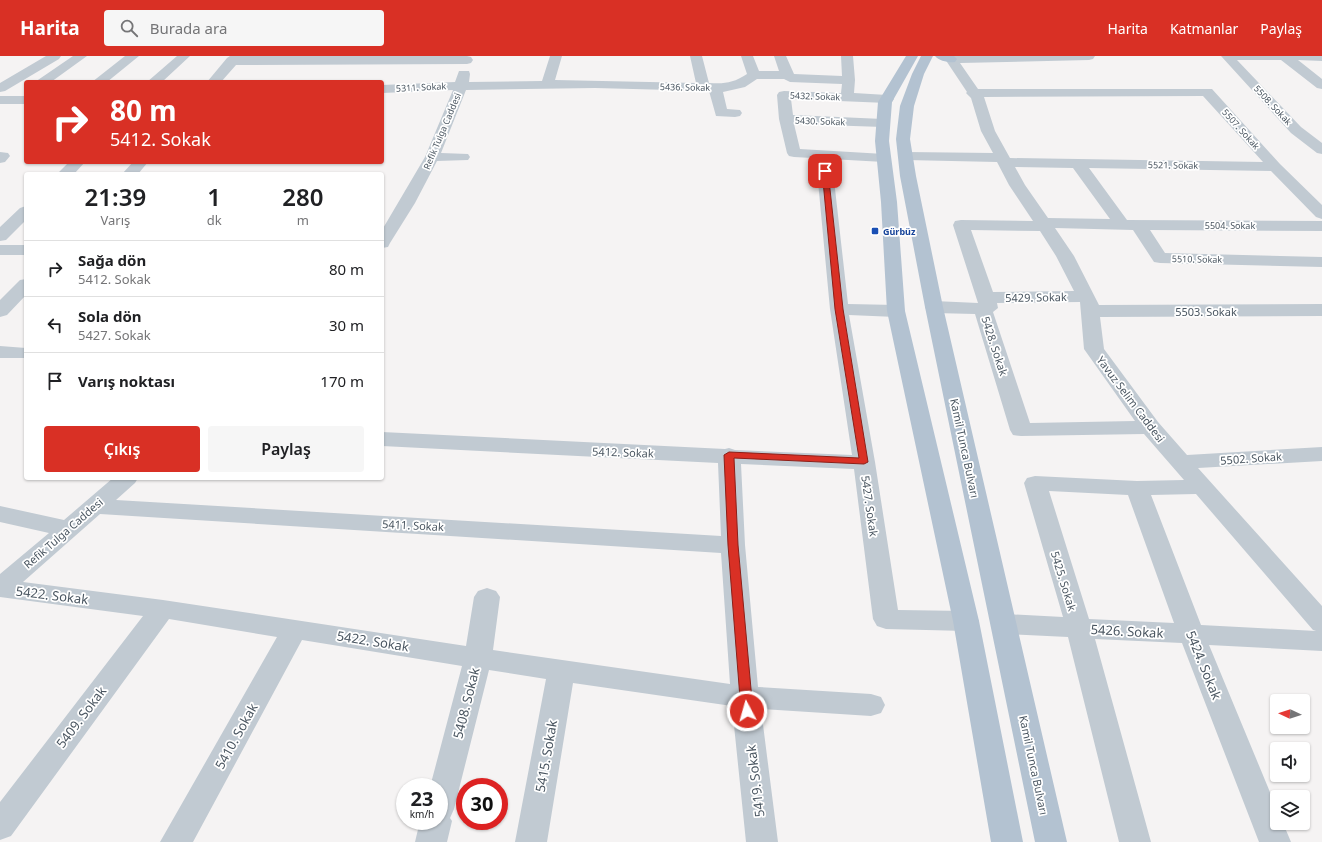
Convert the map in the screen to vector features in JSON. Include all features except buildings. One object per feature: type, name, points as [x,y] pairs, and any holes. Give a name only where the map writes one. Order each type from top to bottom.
[{"type":"main road","points":[[912,56],[887,99],[883,123],[882,141],[889,202],[896,311],[966,621],[1007,842]]},
{"type":"main road","name":"Kamil Tunca Bulvarı","points":[[927,56],[918,74],[907,106],[903,139],[934,307],[1051,842]]},
{"type":"street","points":[[0,88],[55,56]]},
{"type":"street","points":[[45,80],[81,56]]},
{"type":"street","points":[[101,80],[133,56]]},
{"type":"street","points":[[156,80],[184,56]]},
{"type":"street","points":[[547,85],[556,56]]},
{"type":"street","points":[[696,56],[721,113],[735,113]]},
{"type":"street","points":[[747,56],[754,75]]},
{"type":"street","points":[[780,56],[787,75]]},
{"type":"street","points":[[848,56],[850,80],[847,97],[887,99]]},
{"type":"street","points":[[946,57],[1088,56]]},
{"type":"street","name":"5508. Sokak","points":[[1227,56],[1296,130],[1322,150]]},
{"type":"street","points":[[1232,56],[1322,57]]},
{"type":"street","points":[[1285,56],[1322,85]]},
{"type":"street","name":"Yavuz Selim Caddesi","points":[[946,57],[978,98],[988,132],[1017,185],[1065,256],[1088,303],[1094,349],[1150,427],[1322,623]]},
{"type":"street","points":[[216,80],[234,59],[467,58]]},
{"type":"street","name":"Refik Tulga Caddesi","points":[[384,240],[407,203],[432,157],[460,86],[467,58]]},
{"type":"street","name":"5436. Sokak","points":[[460,86],[547,85],[709,87],[740,84],[754,75],[787,75],[790,78],[850,80]]},
{"type":"street","name":"5311. Sokak","points":[[384,89],[460,86]]},
{"type":"street","name":"5507. Sokak","points":[[973,93],[1208,92],[1275,167]]},
{"type":"street","name":"5432. Sokak","points":[[786,120],[784,95],[847,97]]},
{"type":"street","points":[[0,100],[23,98]]},
{"type":"street","name":"5430. Sokak","points":[[883,123],[786,120],[794,153],[884,158]]},
{"type":"street","name":"5521. Sokak","points":[[906,156],[1078,164],[1275,167]]},
{"type":"street","points":[[432,157],[463,157]]},
{"type":"street","points":[[67,172],[76,164]]},
{"type":"street","points":[[132,172],[139,164]]},
{"type":"street","points":[[1078,164],[1130,224]]},
{"type":"street","points":[[1275,167],[1322,214]]},
{"type":"street","name":"5427. Sokak","points":[[825,171],[839,309],[864,462],[886,619],[966,621]]},
{"type":"street","points":[[0,236],[24,213]]},
{"type":"street","points":[[1044,225],[1130,224]]},
{"type":"street","name":"5504. Sokak","points":[[1130,224],[1322,226]]},
{"type":"street","name":"5510. Sokak","points":[[1130,224],[1160,258],[1322,262]]},
{"type":"street","name":"5428. Sokak","points":[[1044,225],[961,225],[1021,430],[1150,427]]},
{"type":"street","points":[[1232,225],[1256,260]]},
{"type":"street","points":[[0,250],[24,250]]},
{"type":"street","points":[[0,311],[24,286]]},
{"type":"street","name":"5429. Sokak","points":[[934,307],[985,303],[1088,303]]},
{"type":"street","name":"5503. Sokak","points":[[1088,303],[1322,310]]},
{"type":"street","points":[[839,309],[896,311]]},
{"type":"street","points":[[0,352],[24,353]]},
{"type":"street","name":"5412. Sokak","points":[[384,440],[864,462]]},
{"type":"street","name":"5502. Sokak","points":[[1181,462],[1322,454]]},
{"type":"street","name":"5419. Sokak","points":[[729,455],[733,545],[745,697],[762,842]]},
{"type":"street","name":"Refik Tulga Caddesi","points":[[0,588],[125,480]]},
{"type":"street","name":"5425. Sokak","points":[[1135,842],[1079,628],[1035,482],[1137,488],[1203,488]]},
{"type":"street","name":"5424. Sokak","points":[[1137,488],[1178,601],[1275,842]]},
{"type":"street","name":"5411. Sokak","points":[[93,506],[733,545]]},
{"type":"street","points":[[0,514],[68,529]]},
{"type":"street","name":"5422. Sokak","points":[[0,588],[163,609],[561,671],[745,697]]},
{"type":"street","name":"5408. Sokak","points":[[447,778],[478,658],[487,596]]},
{"type":"street","name":"5409. Sokak","points":[[0,826],[163,609]]},
{"type":"street","name":"5426. Sokak","points":[[1004,624],[1322,641]]},
{"type":"street","name":"5410. Sokak","points":[[176,842],[296,629]]},
{"type":"street","name":"5415. Sokak","points":[[531,842],[561,671]]},
{"type":"street","points":[[745,697],[871,705]]},
{"type":"street","points":[[430,842],[433,830]]},
{"type":"place","name":"Gürbüz","points":[[875,231]]},
{"type":"route","points":[[747,711],[733,545],[729,455],[864,462],[839,309],[825,171]]}]
